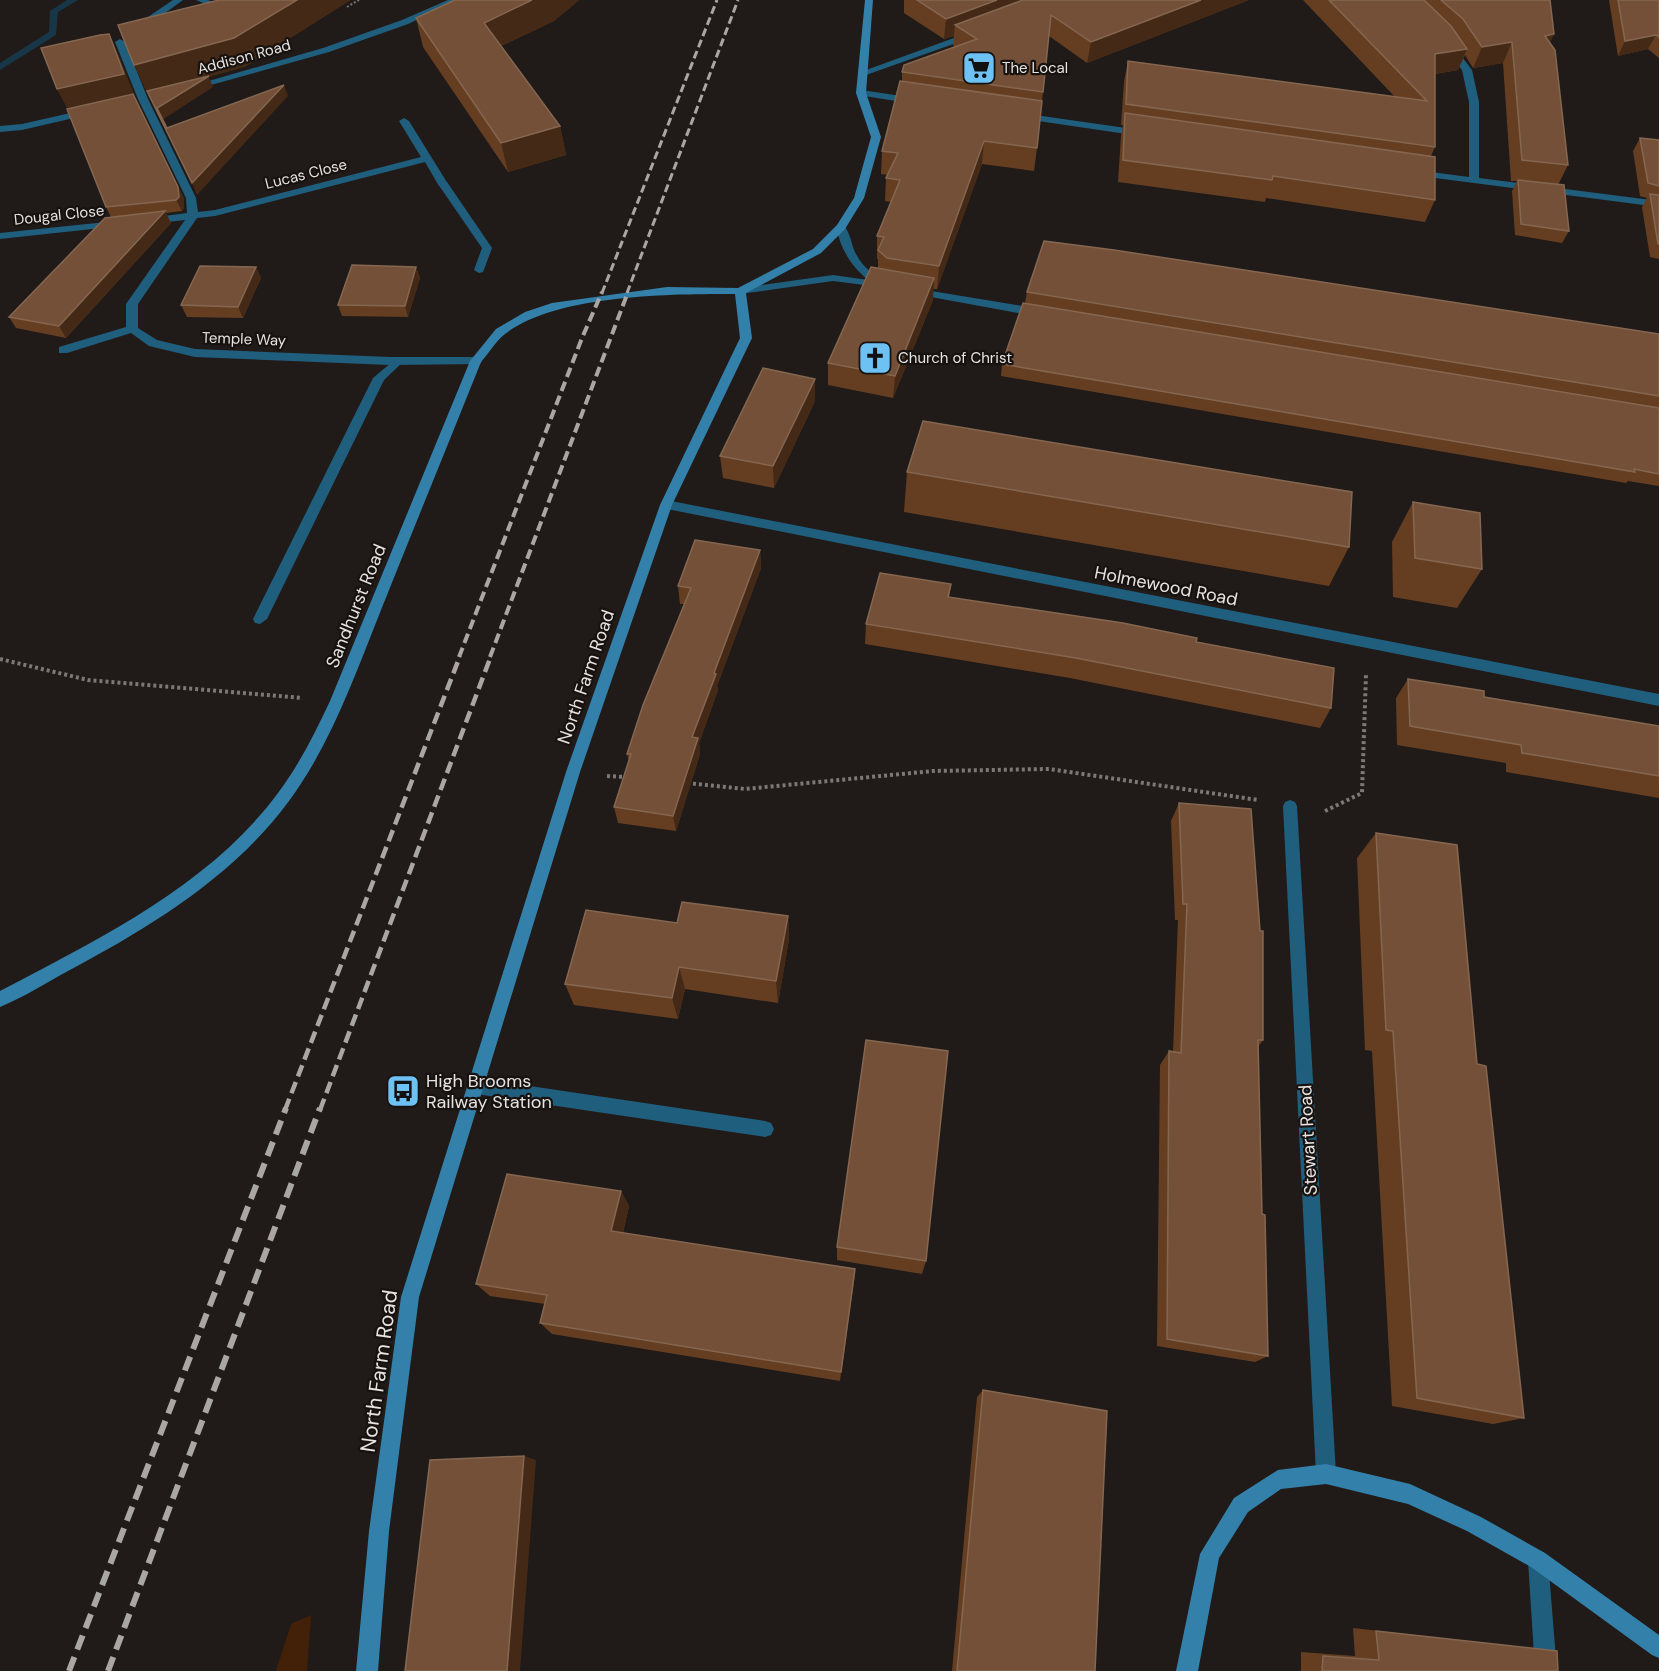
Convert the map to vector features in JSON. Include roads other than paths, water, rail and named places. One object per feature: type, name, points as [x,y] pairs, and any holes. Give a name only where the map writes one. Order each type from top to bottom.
[{"type":"street","points":[[147,22],[179,0]]},
{"type":"street","points":[[200,0],[229,11],[246,0]]},
{"type":"street","name":"Addison Road","points":[[177,91],[327,50],[405,22],[455,0]]},
{"type":"street","points":[[740,291],[817,251],[841,227],[859,198],[876,136],[861,93],[868,0]]},
{"type":"street","points":[[863,73],[981,31]]},
{"type":"street","points":[[63,350],[132,329],[132,304],[194,216],[191,198],[143,99],[124,39],[109,44]]},
{"type":"street","points":[[1443,41],[1467,70],[1474,102],[1474,181]]},
{"type":"street","points":[[861,93],[932,104]]},
{"type":"street","points":[[0,129],[22,127],[99,109]]},
{"type":"street","points":[[1014,115],[1156,136]]},
{"type":"street","points":[[404,121],[426,159],[487,248],[479,270]]},
{"type":"street","name":"Lucas Close","points":[[194,216],[215,213],[426,159]]},
{"type":"street","points":[[1403,171],[1659,204]]},
{"type":"street","name":"Dougal Close","points":[[0,236],[194,216]]},
{"type":"street","points":[[841,227],[845,247],[859,268],[883,286]]},
{"type":"street","points":[[740,291],[833,278],[1048,314]]},
{"type":"street","name":"Sandhurst Road","points":[[0,999],[146,921],[212,874],[276,808],[313,750],[337,701],[476,361],[500,332],[529,315],[556,305],[667,291],[740,291]]},
{"type":"street","name":"North Farm Road","points":[[367,1671],[379,1531],[410,1297],[573,772],[666,505],[746,338],[740,291]]},
{"type":"street","name":"Temple Way","points":[[132,329],[153,343],[195,353],[398,361],[476,361]]},
{"type":"street","points":[[260,619],[379,378],[398,361]]},
{"type":"street","name":"Holmewood Road","points":[[666,505],[1659,700]]},
{"type":"street","name":"Stewart Road","points":[[1290,806],[1326,1474]]},
{"type":"street","points":[[476,1086],[765,1129]]},
{"type":"street","points":[[1187,1671],[1210,1554],[1241,1505],[1278,1480],[1326,1474],[1410,1494],[1474,1524],[1538,1560],[1659,1648]]},
{"type":"street","points":[[1538,1560],[1546,1671]]},
{"type":"waterway","points":[[0,67],[53,33],[54,11],[74,0]]},
{"type":"railway","points":[[602,293],[717,0]]},
{"type":"railway","points":[[627,293],[738,0]]},
{"type":"railway","points":[[459,657],[582,338],[602,292]]},
{"type":"railway","points":[[490,657],[628,292]]},
{"type":"railway","points":[[285,1110],[460,656]]},
{"type":"railway","points":[[320,1110],[491,656]]},
{"type":"railway","points":[[69,1671],[286,1108]]},
{"type":"railway","points":[[108,1671],[320,1108]]},
{"type":"place","name":"The Local","points":[[979,68]]},
{"type":"place","name":"Church of Christ","points":[[875,358]]},
{"type":"place","name":"High Brooms Railway Station","points":[[403,1091]]}]
